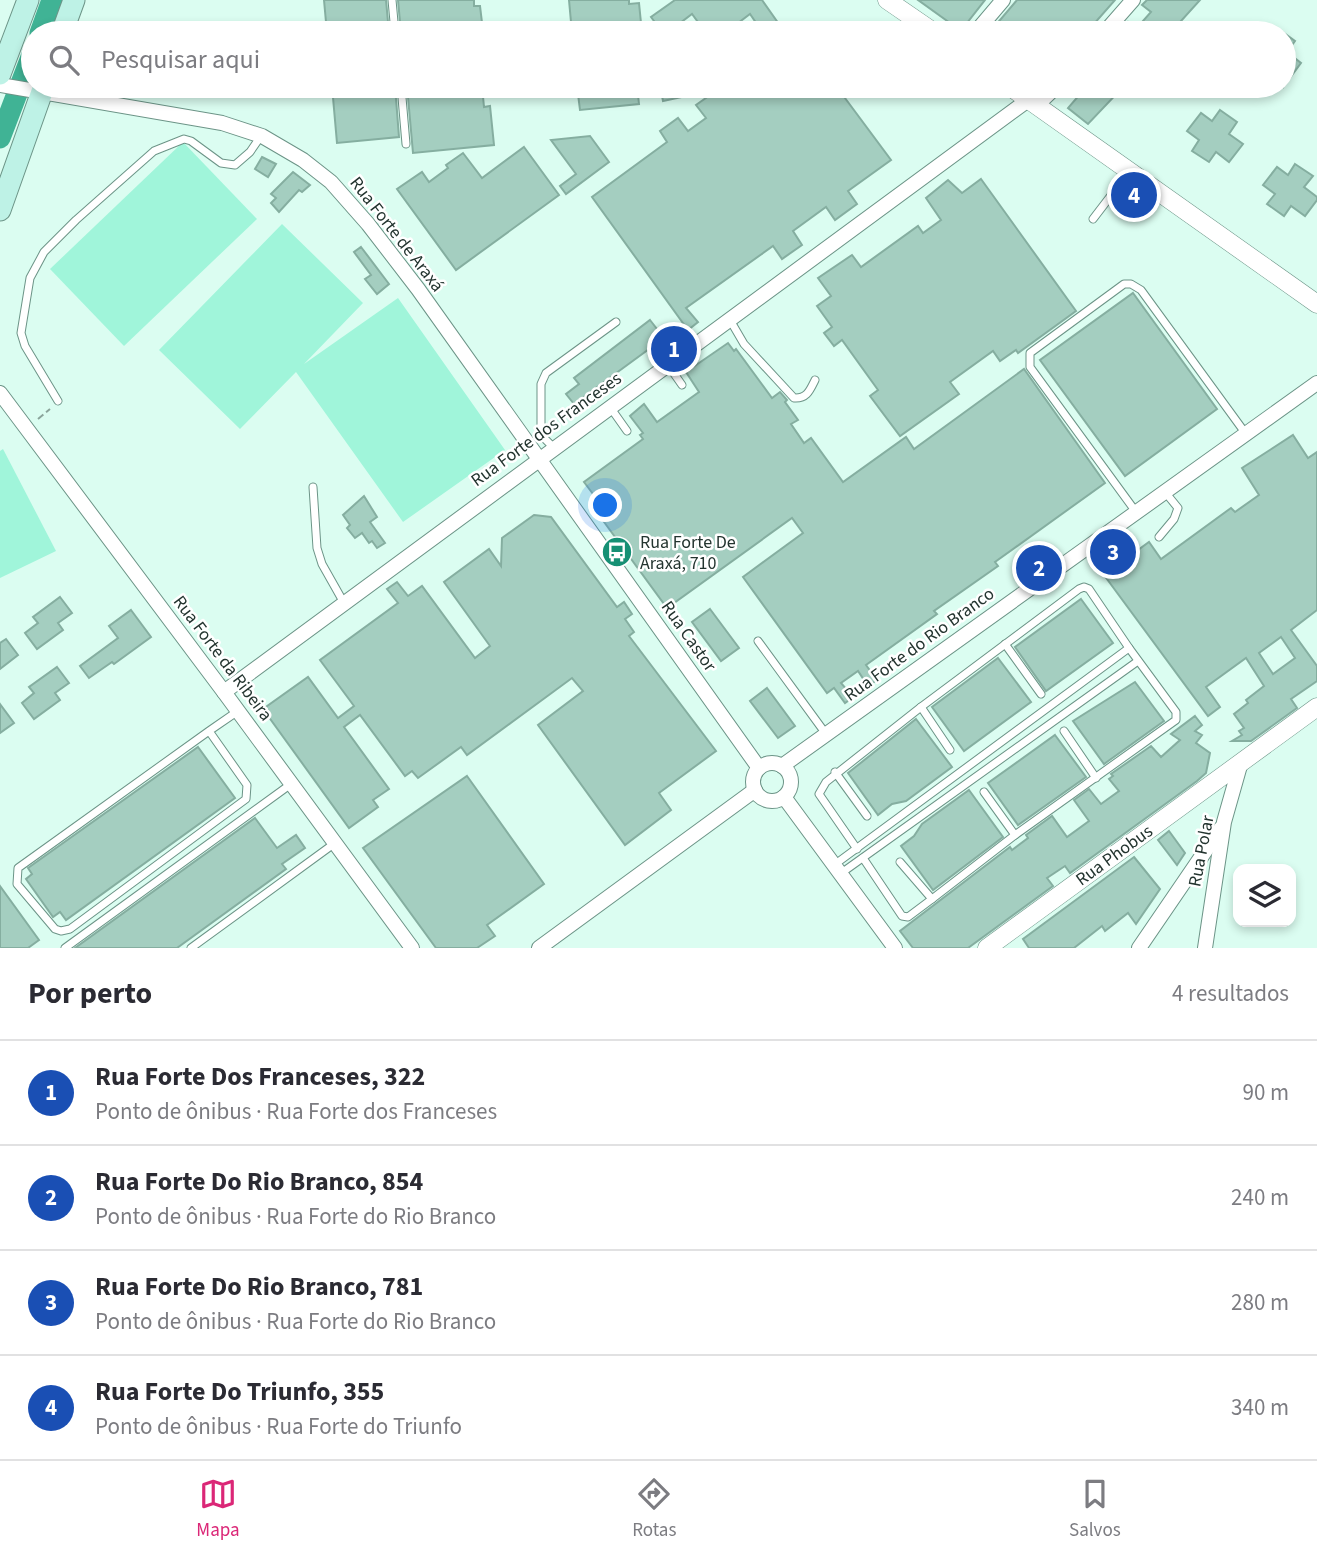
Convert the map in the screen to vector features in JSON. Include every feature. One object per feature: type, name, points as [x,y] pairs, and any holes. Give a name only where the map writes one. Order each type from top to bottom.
[{"type":"main road","points":[[22,21],[28,0]]},
{"type":"main road","points":[[66,21],[74,0]]},
{"type":"main road","points":[[3,82],[21,23]]},
{"type":"main road","points":[[0,210],[37,98]]},
{"type":"street","points":[[887,0],[917,21]]},
{"type":"street","points":[[985,21],[1003,0]]},
{"type":"street","points":[[1115,21],[1133,0]]},
{"type":"street","name":"Rua Forte de Araxá","points":[[3,82],[21,86]]},
{"type":"street","name":"Rua Forte de Araxá","points":[[86,98],[222,122],[261,136],[303,160],[331,182],[361,215],[418,289],[539,458]]},
{"type":"street","points":[[1025,98],[1317,304]]},
{"type":"street","name":"Rua Forte dos Franceses","points":[[224,692],[667,364],[1039,98]]},
{"type":"street","name":"Rua Forte do Rio Branco","points":[[782,766],[1317,383]]},
{"type":"street","name":"Rua Forte da Ribeira","points":[[0,393],[238,710],[412,948]]},
{"type":"street","name":"Rua Castor","points":[[539,458],[759,768]]},
{"type":"street","name":"Rua Phobus","points":[[987,948],[1317,708]]},
{"type":"street","name":"Rua Polar","points":[[1205,948],[1224,822],[1241,762]]},
{"type":"street","points":[[770,763],[782,766],[787,770],[791,782],[784,797],[770,801],[758,796],[753,778],[759,768],[770,763]]},
{"type":"street","points":[[539,948],[755,790]]},
{"type":"street","points":[[784,797],[895,948]]},
{"type":"street","points":[[1139,948],[1224,822]]},
{"type":"lane","points":[[392,0],[394,21]]},
{"type":"lane","points":[[402,98],[406,144]]},
{"type":"lane","points":[[58,401],[25,346],[21,334],[30,278],[44,251],[154,151],[184,139],[191,141],[221,163],[235,165],[250,152],[261,136]]},
{"type":"lane","points":[[1093,219],[1129,171]]},
{"type":"lane","points":[[1136,512],[1030,367],[1028,358],[1030,353],[1124,284],[1131,284],[1141,290],[1246,434]]},
{"type":"lane","points":[[729,319],[744,344],[794,398],[807,395],[815,380]]},
{"type":"lane","points":[[554,448],[541,435],[541,384],[546,373],[616,322]]},
{"type":"lane","points":[[667,364],[682,385]]},
{"type":"lane","points":[[610,406],[627,431]]},
{"type":"lane","points":[[313,487],[317,548],[322,564],[344,603]]},
{"type":"lane","points":[[1159,537],[1174,519],[1178,508],[1165,492]]},
{"type":"lane","points":[[857,849],[819,794],[820,789],[835,772],[1084,587],[1089,589],[1176,712],[1176,720],[1014,835],[908,917],[902,916],[863,858]]},
{"type":"lane","points":[[758,641],[826,735]]},
{"type":"lane","points":[[1005,644],[1041,694]]},
{"type":"lane","points":[[837,869],[857,849],[1129,648]]},
{"type":"lane","points":[[837,869],[863,858],[1138,661]]},
{"type":"lane","points":[[1052,704],[1061,716]]},
{"type":"lane","points":[[921,707],[950,750]]},
{"type":"lane","points":[[209,731],[247,785],[246,799],[70,929],[55,929],[17,884],[18,868],[238,710]]},
{"type":"lane","points":[[1064,731],[1096,778]]},
{"type":"lane","points":[[835,772],[867,816]]},
{"type":"lane","points":[[957,774],[965,785]]},
{"type":"lane","points":[[65,948],[291,783]]},
{"type":"lane","points":[[984,792],[1014,835]]},
{"type":"lane","points":[[191,948],[335,843]]},
{"type":"lane","points":[[900,862],[932,900]]},
{"type":"path","points":[[26,427],[43,416],[58,401]]},
{"type":"green space","points":[[183,142],[257,219],[124,346],[50,269]]},
{"type":"green space","points":[[282,224],[363,303],[304,364],[398,298],[505,450],[403,522],[296,372],[240,429],[159,350]]},
{"type":"green space","points":[[3,449],[56,551],[0,578],[0,451]]},
{"type":"building","points":[[324,0],[386,0],[388,21],[326,21]]},
{"type":"building","points":[[398,0],[474,0],[474,6],[480,6],[482,21],[400,21]]},
{"type":"building","points":[[569,0],[629,0],[629,4],[639,3],[641,21],[571,21]]},
{"type":"building","points":[[675,0],[762,0],[777,21],[755,21],[750,14],[741,21],[697,21],[692,14],[683,21],[654,21],[651,17]]},
{"type":"building","points":[[918,0],[985,0],[968,21],[947,21]]},
{"type":"building","points":[[1017,0],[1115,0],[1097,21],[999,21]]},
{"type":"building","points":[[1147,0],[1200,0],[1181,21],[1143,21],[1151,12],[1142,5]]},
{"type":"building","points":[[333,98],[396,98],[399,137],[337,143]]},
{"type":"building","points":[[408,98],[483,98],[484,107],[490,106],[494,145],[413,153]]},
{"type":"building","points":[[578,98],[638,98],[639,104],[580,110]]},
{"type":"building","points":[[706,98],[845,98],[891,160],[848,191],[857,204],[835,220],[826,207],[793,231],[802,245],[782,259],[773,246],[686,308],[698,322],[688,330],[592,197],[667,142],[660,131],[678,118],[688,131],[706,118],[696,105]]},
{"type":"building","points":[[1077,98],[1113,98],[1088,124],[1068,108]]},
{"type":"building","points":[[1220,110],[1237,122],[1229,134],[1243,144],[1229,162],[1216,152],[1209,162],[1192,151],[1199,140],[1187,131],[1201,113],[1212,121]]},
{"type":"building","points":[[590,136],[609,162],[566,194],[560,186],[576,174],[551,140]]},
{"type":"building","points":[[524,147],[559,195],[456,270],[397,189],[422,172],[429,182],[463,153],[482,178]]},
{"type":"building","points":[[262,157],[276,164],[268,177],[255,169]]},
{"type":"building","points":[[1295,164],[1313,176],[1304,187],[1317,197],[1317,200],[1305,216],[1291,206],[1284,216],[1267,204],[1275,194],[1263,185],[1277,167],[1288,175]]},
{"type":"building","points":[[293,172],[310,185],[302,192],[299,190],[279,212],[271,203],[276,198],[271,194]]},
{"type":"building","points":[[981,179],[1076,311],[1018,353],[1016,350],[1000,361],[993,351],[950,382],[959,394],[900,436],[870,396],[878,390],[842,340],[834,346],[824,333],[832,327],[817,306],[831,296],[818,278],[852,255],[861,267],[918,226],[923,233],[941,220],[926,198],[948,180],[962,193]]},
{"type":"building","points":[[361,247],[389,284],[377,294],[365,279],[371,275],[354,252]]},
{"type":"building","points":[[1133,293],[1217,409],[1125,476],[1040,360]]},
{"type":"building","points":[[650,320],[664,338],[574,404],[566,394],[579,384],[574,378]]},
{"type":"building","points":[[728,343],[734,351],[736,349],[772,398],[780,392],[787,400],[785,402],[798,420],[791,424],[804,443],[811,438],[843,482],[906,437],[914,449],[1024,369],[1105,483],[995,562],[998,566],[934,611],[937,614],[866,665],[877,680],[868,686],[858,671],[841,683],[853,697],[845,703],[834,688],[827,693],[743,577],[803,533],[792,518],[667,608],[596,511],[602,506],[584,482],[643,439],[640,435],[643,433],[630,416],[644,404],[657,422],[699,392],[686,372]]},
{"type":"building","points":[[1293,435],[1308,458],[1317,452],[1317,610],[1291,630],[1317,666],[1317,681],[1291,699],[1297,708],[1251,741],[1232,741],[1242,735],[1239,731],[1244,728],[1234,714],[1264,686],[1246,658],[1206,687],[1220,707],[1208,716],[1104,575],[1149,542],[1161,559],[1231,508],[1235,512],[1259,495],[1242,468]],"holes":[[[1281,637],[1295,658],[1273,674],[1259,653]]]},
{"type":"building","points":[[364,496],[377,517],[370,522],[385,543],[377,548],[372,541],[369,543],[362,533],[355,538],[347,528],[350,525],[343,515]]},
{"type":"building","points":[[534,515],[551,517],[617,607],[624,602],[632,614],[625,619],[634,632],[629,636],[716,751],[659,793],[671,810],[625,845],[538,725],[583,691],[572,678],[467,755],[461,747],[418,778],[412,771],[405,776],[360,715],[344,727],[389,789],[373,800],[378,807],[349,828],[263,709],[308,677],[338,718],[354,706],[320,660],[398,603],[387,589],[397,582],[408,596],[422,586],[475,658],[490,646],[444,582],[489,549],[501,566],[502,538]]},
{"type":"building","points":[[60,597],[72,613],[58,623],[63,630],[37,649],[25,633],[38,623],[33,617]]},
{"type":"building","points":[[1081,599],[1113,643],[1046,691],[1015,647]]},
{"type":"building","points":[[710,609],[739,648],[721,661],[692,622]]},
{"type":"building","points":[[131,610],[151,637],[114,664],[112,662],[89,678],[80,666],[118,638],[109,626]]},
{"type":"building","points":[[6,639],[18,655],[0,669],[0,643]]},
{"type":"building","points":[[998,658],[1031,702],[964,751],[932,707]]},
{"type":"building","points":[[57,667],[69,683],[55,693],[60,700],[34,719],[22,703],[34,693],[29,687]]},
{"type":"building","points":[[1135,682],[1164,721],[1104,764],[1073,721]]},
{"type":"building","points":[[767,688],[795,726],[778,738],[750,701]]},
{"type":"building","points":[[0,704],[14,723],[0,733]]},
{"type":"building","points":[[1195,716],[1202,725],[1195,731],[1202,735],[1196,743],[1210,753],[1206,773],[1197,781],[1070,873],[1065,866],[1047,878],[1053,886],[968,948],[913,948],[900,931],[1010,847],[1012,850],[1028,838],[1026,835],[1052,816],[1067,837],[1089,821],[1074,800],[1089,789],[1101,804],[1119,791],[1109,779],[1113,776],[1111,774],[1151,746],[1161,757],[1180,740],[1171,734]]},
{"type":"building","points":[[916,719],[952,767],[906,801],[892,804],[878,815],[848,773]]},
{"type":"building","points":[[1055,735],[1086,777],[1018,825],[988,783]]},
{"type":"building","points":[[198,747],[235,798],[66,920],[60,912],[53,917],[26,879],[32,874],[28,868]]},
{"type":"building","points":[[467,776],[544,884],[487,925],[495,936],[477,948],[436,948],[363,848]]},
{"type":"building","points":[[969,790],[1003,837],[933,890],[901,846],[914,836],[922,824]]},
{"type":"building","points":[[255,818],[277,848],[296,835],[305,848],[282,864],[286,869],[177,948],[75,948]]},
{"type":"building","points":[[1169,831],[1185,853],[1177,865],[1158,840]]},
{"type":"building","points":[[1134,857],[1160,889],[1136,924],[1128,913],[1105,931],[1102,926],[1074,948],[1029,948],[1023,939]]},
{"type":"building","points":[[0,886],[39,940],[28,948],[0,948]]},
{"type":"waterway","points":[[44,21],[52,0]]},
{"type":"waterway","points":[[0,138],[21,83]]},
{"type":"place","name":"Rua Forte Do Triunfo, 355","points":[[1134,195]]},
{"type":"place","name":"Rua Forte Dos Franceses, 322","points":[[674,349]]},
{"type":"place","name":"Rua Forte De Araxá, 710","points":[[617,552]]},
{"type":"place","name":"Rua Forte Do Rio Branco, 781","points":[[1113,552]]},
{"type":"place","name":"Rua Forte Do Rio Branco, 854","points":[[1039,568]]}]
